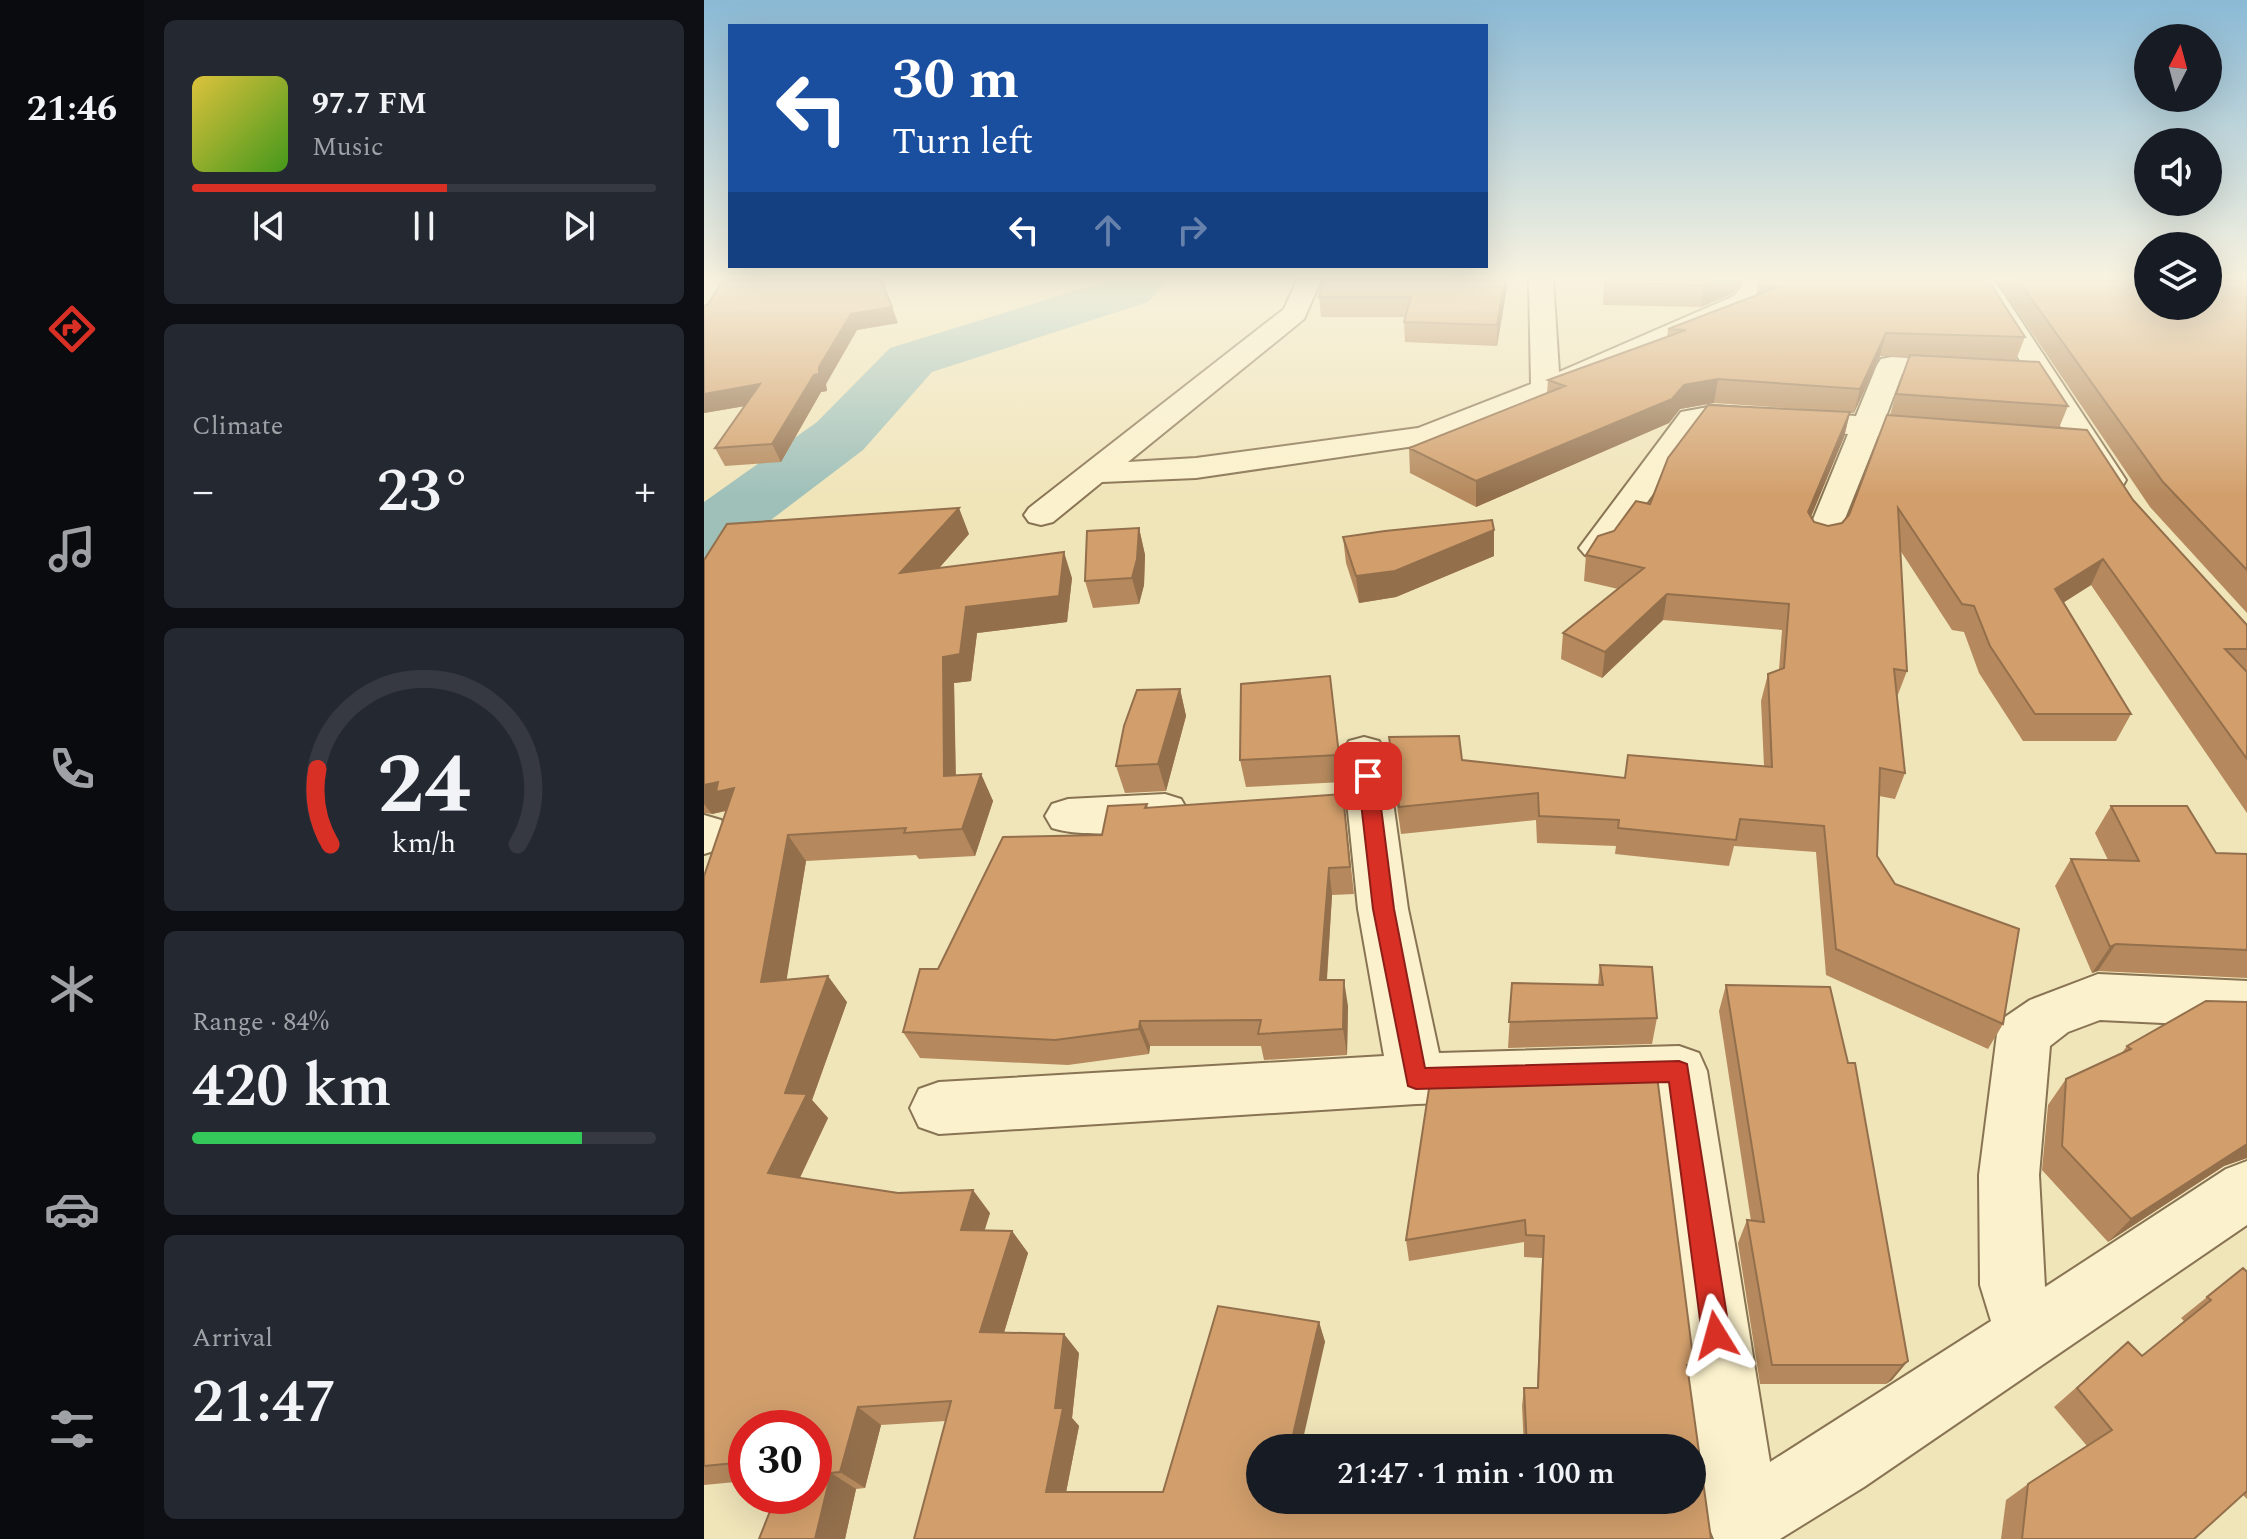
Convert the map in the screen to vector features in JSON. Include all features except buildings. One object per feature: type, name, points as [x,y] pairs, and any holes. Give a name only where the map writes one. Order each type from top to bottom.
[{"type":"street","points":[[1041,515],[1246,352]]},
{"type":"street","points":[[1544,352],[1546,388]]},
{"type":"street","points":[[1095,473],[1196,468],[1424,436],[1628,352]]},
{"type":"street","points":[[2010,352],[2018,371],[2087,443],[2126,504]]},
{"type":"street","points":[[1822,539],[1891,365],[2018,371]]},
{"type":"street","points":[[1597,548],[1692,418],[1714,415],[1975,435]]},
{"type":"street","points":[[2055,441],[2087,443]]},
{"type":"street","points":[[1364,752],[1383,909],[1416,1079]]},
{"type":"street","points":[[1323,803],[1371,800]]},
{"type":"street","points":[[1068,816],[1212,808]]},
{"type":"street","points":[[2029,1336],[2012,1285],[2009,1175],[2024,1034],[2049,1016],[2098,997],[2247,1004]]},
{"type":"street","points":[[939,1108],[1416,1079],[1679,1071],[1744,1529],[1839,1462],[2247,1190]]},
{"type":"waterway","points":[[704,536],[840,436],[911,360],[935,352]]},
{"type":"route","points":[[1368,776],[1383,909],[1416,1079],[1679,1071],[1716,1335]]}]
